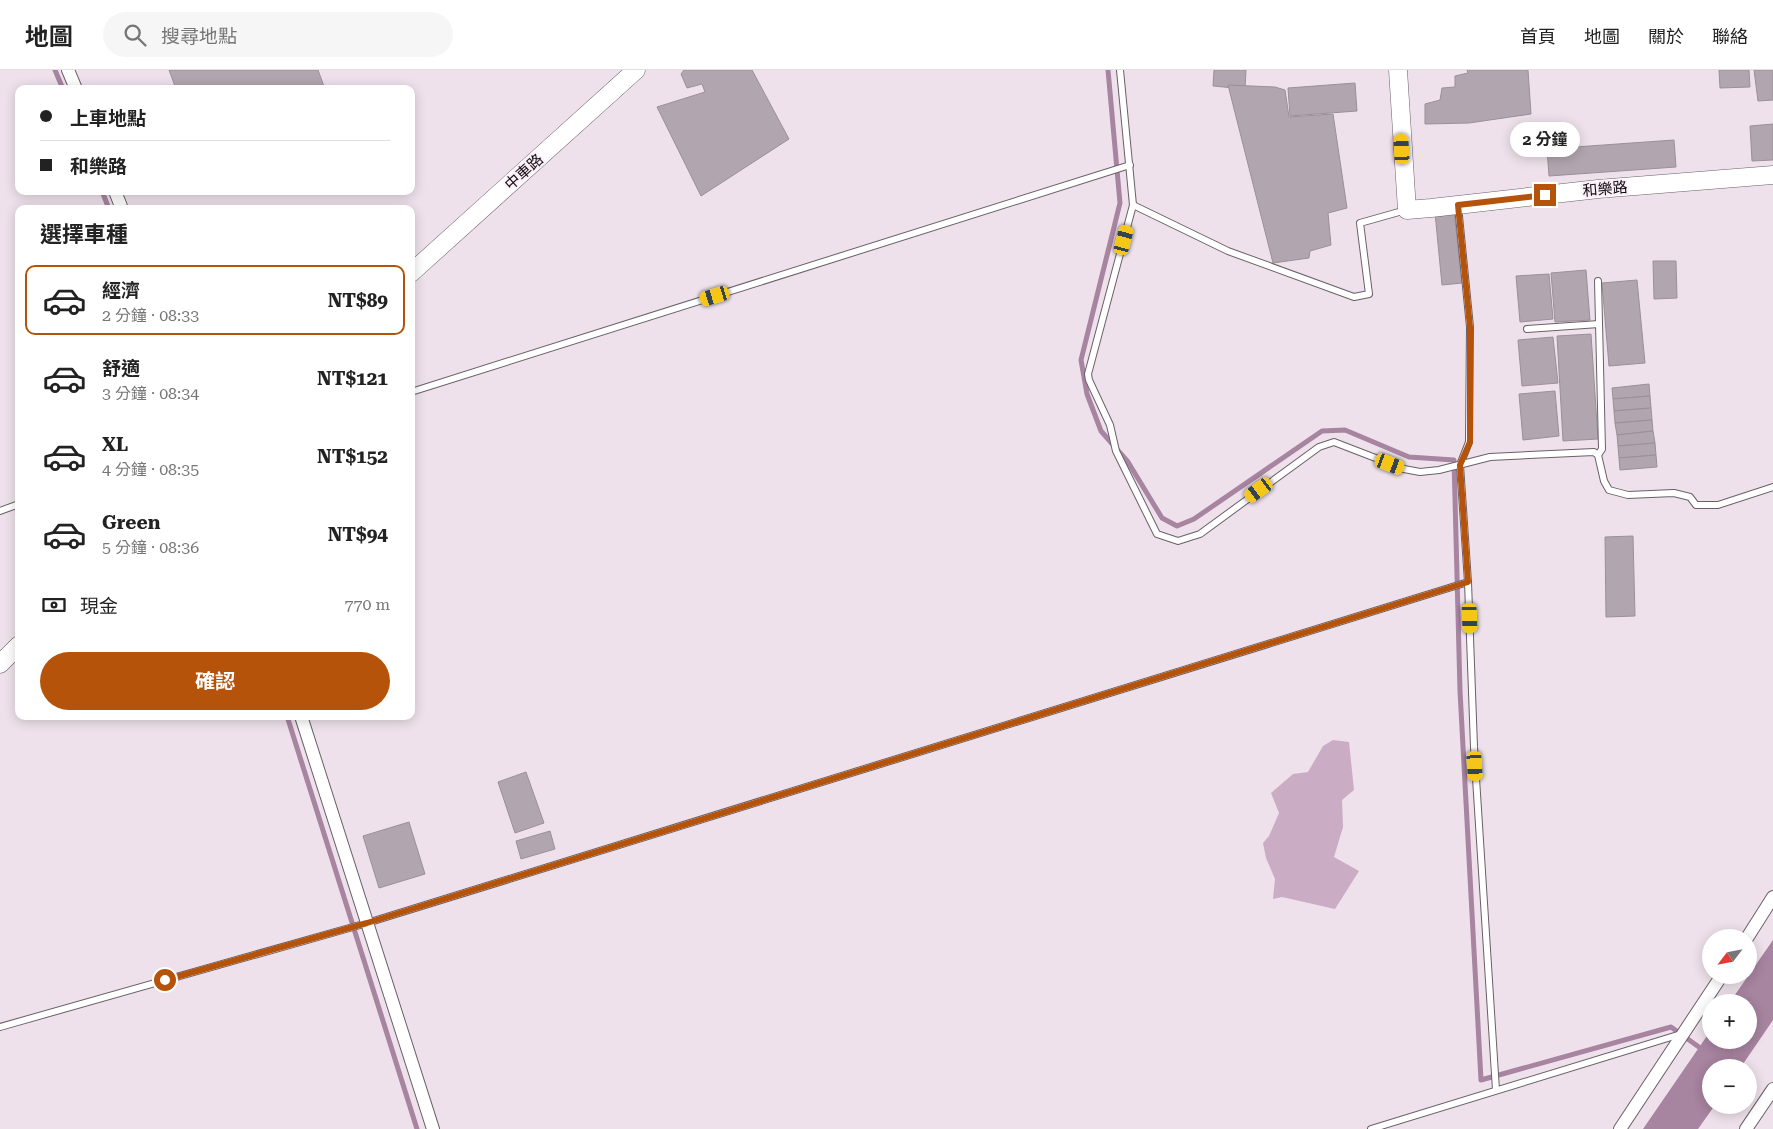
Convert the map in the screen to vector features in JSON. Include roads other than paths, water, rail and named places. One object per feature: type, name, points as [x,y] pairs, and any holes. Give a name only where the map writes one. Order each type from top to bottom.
[{"type":"street","points":[[68,70],[74,85]]},
{"type":"street","name":"中車路","points":[[415,269],[636,70]]},
{"type":"street","points":[[1398,70],[1404,188],[1407,210]]},
{"type":"street","name":"和樂路","points":[[1407,210],[1598,189],[1773,175]]},
{"type":"street","points":[[0,664],[15,649]]},
{"type":"street","points":[[302,720],[433,1129]]},
{"type":"street","points":[[1753,929],[1773,897]]},
{"type":"street","points":[[1620,1129],[1716,984]]},
{"type":"street","points":[[1746,1129],[1773,1089]]},
{"type":"lane","points":[[1120,70],[1133,205],[1088,374],[1110,425],[1116,451],[1157,534],[1178,541],[1200,534],[1319,447],[1334,442],[1404,469],[1420,472],[1439,470],[1490,458],[1594,452],[1598,455]]},
{"type":"lane","points":[[415,391],[1130,165]]},
{"type":"lane","points":[[1133,205],[1228,250],[1354,297],[1369,294],[1360,223],[1407,210]]},
{"type":"lane","points":[[1458,205],[1470,327],[1470,442],[1460,465],[1468,582],[1474,747],[1496,1090]]},
{"type":"lane","points":[[1598,281],[1602,448],[1598,455],[1604,481],[1609,490],[1628,495],[1674,494],[1690,497],[1696,504],[1718,505],[1773,487]]},
{"type":"lane","points":[[1527,329],[1599,324]]},
{"type":"lane","points":[[0,511],[15,505]]},
{"type":"lane","points":[[0,1026],[367,923],[1468,582]]},
{"type":"lane","points":[[1371,1129],[1684,1033]]},
{"type":"waterway","points":[[55,70],[61,85]]},
{"type":"waterway","points":[[1108,70],[1120,203],[1081,360],[1087,394],[1101,431],[1128,462],[1162,518],[1177,526],[1194,519],[1322,431],[1345,430],[1409,457],[1454,460],[1460,691],[1481,1080],[1671,1027],[1703,1050]]},
{"type":"waterway","points":[[104,195],[107,205]]},
{"type":"waterway","points":[[288,720],[417,1129]]}]
